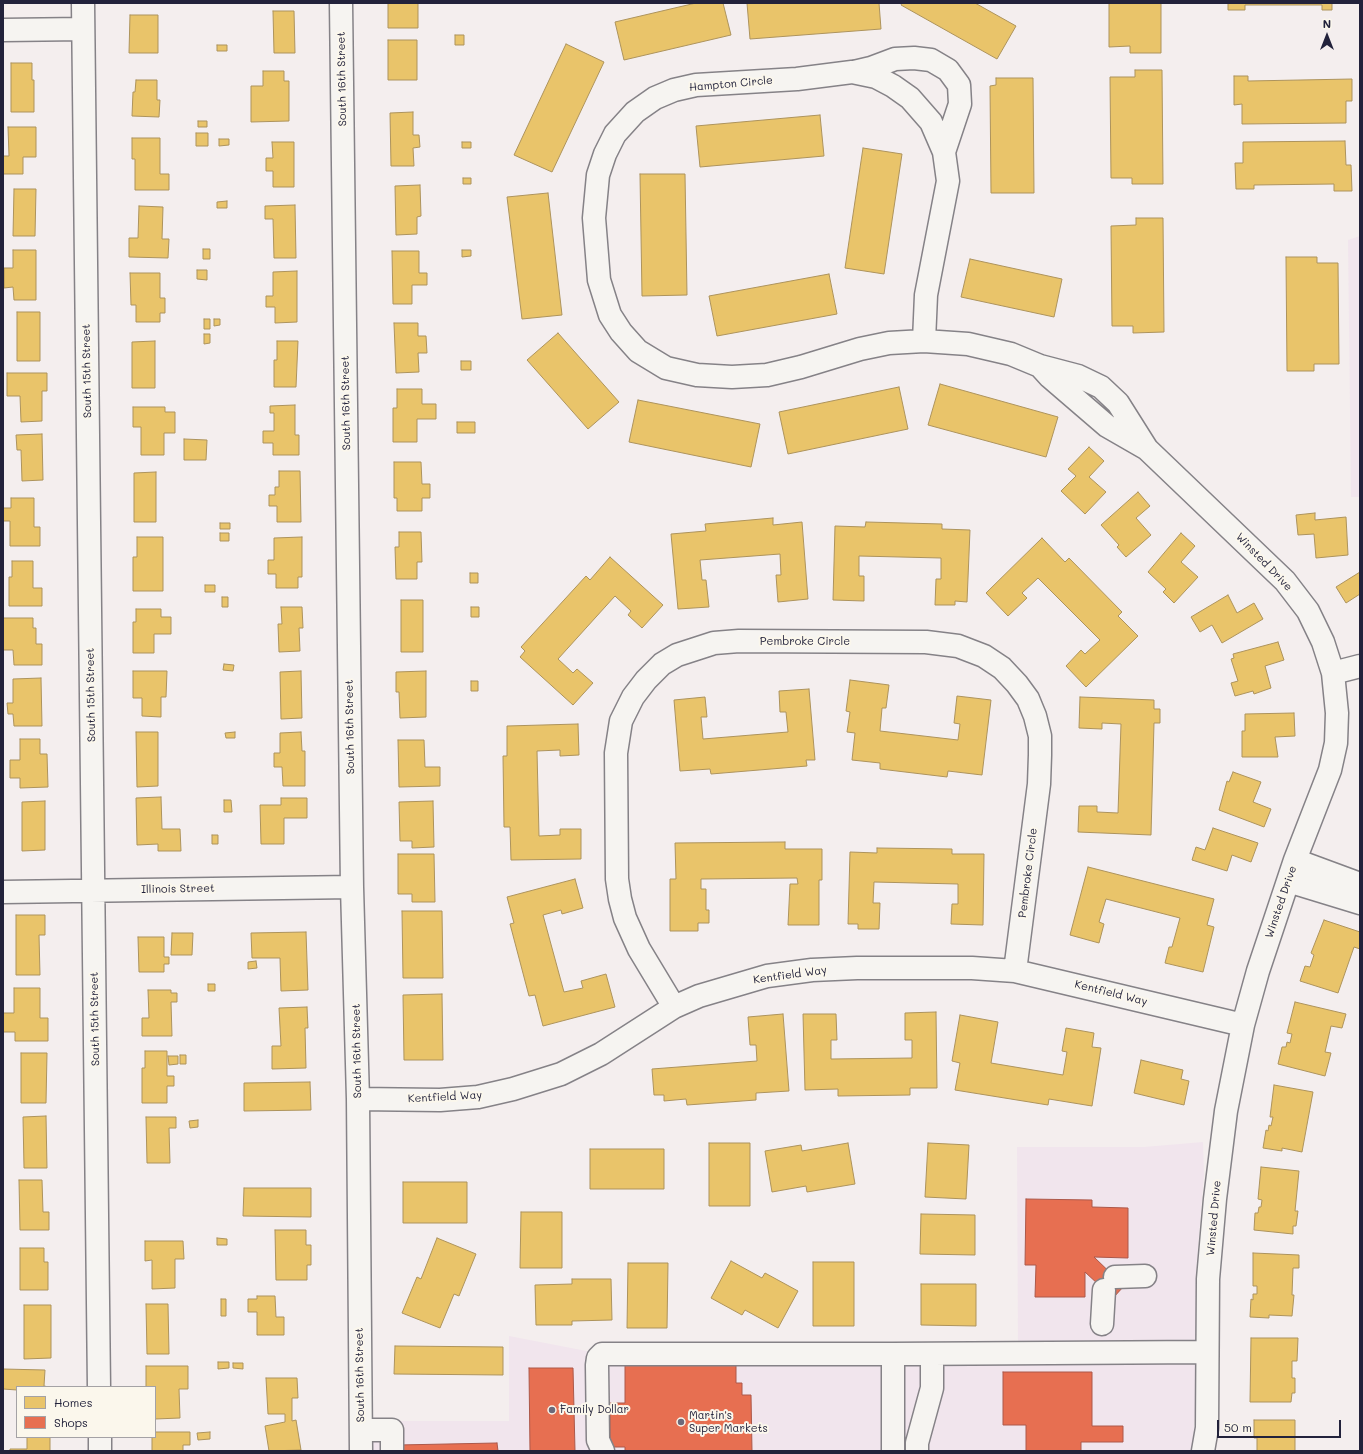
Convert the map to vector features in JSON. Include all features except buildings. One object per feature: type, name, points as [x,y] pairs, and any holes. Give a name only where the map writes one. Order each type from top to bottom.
[{"type":"street","name":"South 15th Street","points":[[83,3],[99,1386]]},
{"type":"street","name":"South 16th Street","points":[[341,3],[352,886],[358,1099],[361,1441]]},
{"type":"street","points":[[3,30],[83,29]]},
{"type":"street","points":[[852,72],[871,68],[895,58],[931,60],[948,70],[959,85],[960,104],[944,152],[948,181],[926,295],[924,341]]},
{"type":"street","name":"Hampton Circle","points":[[924,341],[889,343],[860,349],[801,367],[768,374],[732,377],[697,375],[666,368],[638,351],[621,332],[610,315],[599,280],[594,218],[598,175],[605,154],[615,134],[635,112],[655,98],[674,90],[696,85],[797,79],[852,72],[876,78],[893,86],[910,98],[930,122],[944,152]]},
{"type":"street","name":"Winsted Drive","points":[[924,341],[968,344],[1011,354],[1040,366],[1050,377],[1107,426],[1147,449],[1285,581],[1308,611],[1323,642],[1333,673],[1337,713],[1336,743],[1330,770],[1295,860],[1258,970],[1243,1025],[1226,1111],[1215,1199],[1208,1279],[1207,1428],[1203,1451]]},
{"type":"street","name":"Pembroke Circle","points":[[674,1007],[639,949],[625,918],[620,899],[617,878],[616,753],[621,721],[633,696],[646,680],[662,664],[677,655],[714,643],[739,641],[926,642],[958,646],[984,656],[1002,668],[1017,684],[1028,699],[1036,716],[1040,736],[1040,755],[1039,784],[1016,971]]},
{"type":"street","points":[[1333,673],[1360,666]]},
{"type":"street","points":[[1295,860],[1360,884]]},
{"type":"street","points":[[1288,881],[1360,903]]},
{"type":"street","name":"Illinois Street","points":[[3,892],[352,886]]},
{"type":"street","name":"Kentfield Way","points":[[358,1099],[440,1100],[478,1096],[514,1089],[561,1074],[601,1054],[674,1007],[725,987],[767,976],[812,970],[857,968],[972,968],[1016,971],[1243,1025]]},
{"type":"street","points":[[1102,1324],[1109,1283],[1145,1276]]},
{"type":"street","points":[[603,1451],[598,1440],[597,1365],[598,1358],[602,1354],[1207,1352]]},
{"type":"street","points":[[893,1354],[893,1451]]},
{"type":"street","points":[[917,1451],[916,1443],[932,1388],[932,1354]]},
{"type":"street","name":"Winsted Drive","points":[[1207,1428],[1212,1451]]},
{"type":"street","points":[[361,1441],[392,1430],[392,1451]]},
{"type":"street","points":[[100,1438],[100,1451]]},
{"type":"shaded area","points":[[1360,236],[1360,497],[1351,497],[1348,240]]},
{"type":"shaded area","points":[[1203,1142],[1204,1175],[1196,1271],[1195,1414],[1192,1451],[370,1451],[370,1421],[509,1421],[509,1336],[602,1354],[1018,1353],[1017,1147],[1144,1147]]},
{"type":"place","name":"Family Dollar","points":[[552,1410]]},
{"type":"place","name":"Martin's Super Markets","points":[[681,1422]]}]
